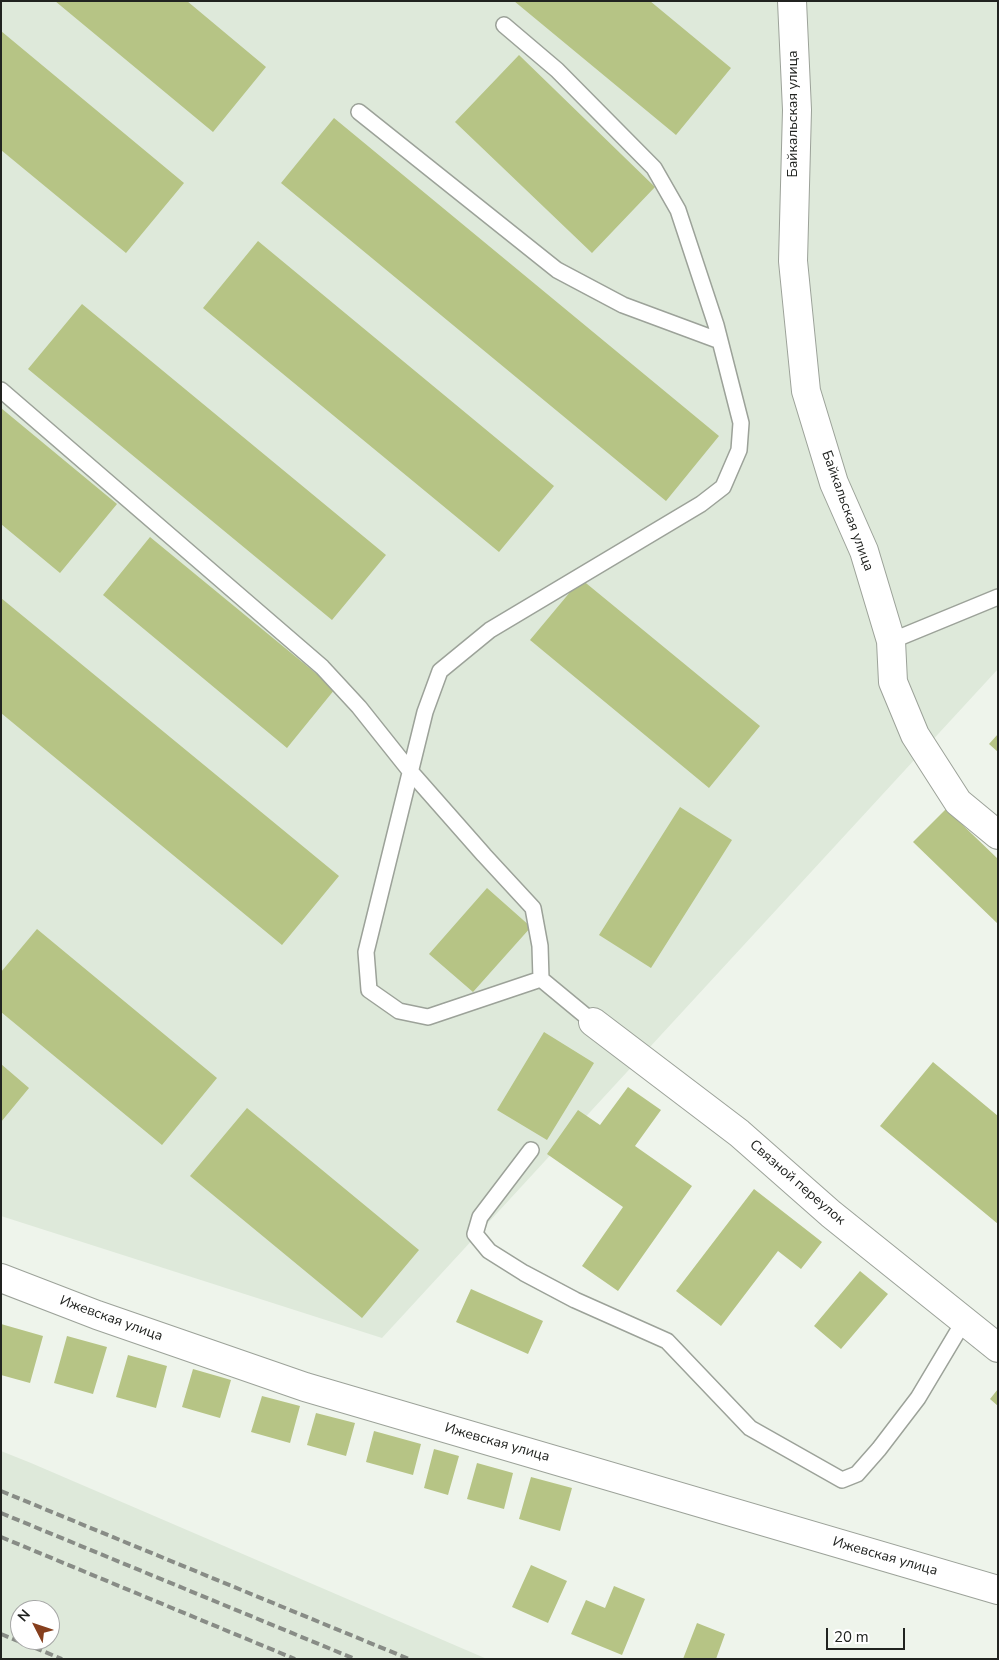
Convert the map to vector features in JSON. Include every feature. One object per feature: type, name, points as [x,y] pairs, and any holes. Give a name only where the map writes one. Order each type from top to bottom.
[{"type":"street","name":"Байкальская улица","points":[[792,1],[797,110],[793,261],[806,391],[834,483],[864,551],[891,641],[893,682],[915,735],[958,802],[998,835]]},
{"type":"street","name":"Связной переулок","points":[[594,1022],[739,1133],[831,1214],[998,1348]]},
{"type":"street","name":"Ижевская улица","points":[[1,1278],[98,1315],[304,1387],[998,1590]]},
{"type":"lane","points":[[504,25],[557,70],[654,168],[678,210],[720,340],[741,423],[739,450],[723,487],[701,504],[490,630],[440,671],[425,712],[366,952],[369,990],[399,1011],[428,1017],[542,979]]},
{"type":"lane","points":[[360,112],[558,270],[623,304],[720,340]]},
{"type":"lane","points":[[1,390],[322,666],[359,707],[410,771],[533,908],[540,946],[542,979],[594,1022]]},
{"type":"lane","points":[[891,641],[998,598]]},
{"type":"lane","points":[[530,1150],[480,1217],[475,1234],[489,1251],[575,1300],[666,1341],[750,1428],[842,1480],[857,1474],[879,1450],[918,1398],[964,1322]]},
{"type":"shaded area","points":[[1,1],[998,1],[998,669],[382,1338],[1,1216]]},
{"type":"shaded area","points":[[1,1451],[31,1463],[487,1659],[1,1659]]},
{"type":"building","points":[[55,1],[187,1],[266,67],[213,132]]},
{"type":"building","points":[[514,1],[650,1],[731,68],[676,135]]},
{"type":"building","points":[[1,31],[184,183],[126,253],[1,150]]},
{"type":"building","points":[[519,55],[655,187],[592,253],[455,122]]},
{"type":"building","points":[[334,118],[719,436],[666,501],[281,183]]},
{"type":"building","points":[[258,241],[554,486],[499,552],[203,308]]},
{"type":"building","points":[[82,304],[386,555],[332,620],[28,369]]},
{"type":"building","points":[[1,408],[117,504],[60,573],[1,524]]},
{"type":"building","points":[[150,537],[335,689],[287,748],[103,595]]},
{"type":"building","points":[[581,579],[760,726],[709,788],[530,640]]},
{"type":"building","points":[[1,598],[339,876],[282,945],[1,713]]},
{"type":"building","points":[[998,734],[998,752],[989,744]]},
{"type":"building","points":[[680,807],[732,840],[651,968],[599,935]]},
{"type":"building","points":[[946,809],[998,859],[998,924],[913,842]]},
{"type":"building","points":[[487,888],[531,927],[473,992],[429,954]]},
{"type":"building","points":[[37,929],[217,1078],[162,1145],[1,1012],[1,972]]},
{"type":"building","points":[[544,1032],[594,1063],[547,1140],[497,1110]]},
{"type":"building","points":[[933,1062],[998,1116],[998,1224],[880,1126]]},
{"type":"building","points":[[1,1064],[29,1088],[1,1122]]},
{"type":"building","points":[[628,1087],[661,1110],[635,1146],[692,1186],[618,1291],[582,1266],[623,1207],[547,1154],[578,1110],[600,1125]]},
{"type":"building","points":[[247,1108],[419,1250],[362,1318],[190,1176]]},
{"type":"building","points":[[754,1189],[822,1242],[801,1269],[778,1251],[721,1326],[676,1291]]},
{"type":"building","points":[[860,1271],[888,1294],[841,1349],[814,1326]]},
{"type":"building","points":[[471,1289],[543,1321],[528,1354],[456,1322]]},
{"type":"building","points":[[1,1324],[43,1336],[30,1383],[1,1375]]},
{"type":"building","points":[[67,1336],[107,1347],[93,1394],[54,1383]]},
{"type":"building","points":[[128,1355],[167,1366],[156,1408],[116,1397]]},
{"type":"building","points":[[193,1369],[231,1380],[220,1418],[182,1407]]},
{"type":"building","points":[[998,1389],[998,1406],[990,1399]]},
{"type":"building","points":[[262,1396],[300,1406],[290,1443],[251,1432]]},
{"type":"building","points":[[316,1413],[355,1423],[346,1456],[307,1445]]},
{"type":"building","points":[[374,1431],[421,1444],[413,1475],[366,1462]]},
{"type":"building","points":[[434,1449],[459,1456],[448,1495],[424,1488]]},
{"type":"building","points":[[477,1463],[513,1473],[504,1509],[467,1499]]},
{"type":"building","points":[[531,1477],[572,1488],[560,1531],[519,1519]]},
{"type":"building","points":[[531,1565],[567,1581],[548,1623],[512,1607]]},
{"type":"building","points":[[614,1586],[645,1599],[622,1655],[571,1634],[586,1600],[605,1608]]},
{"type":"building","points":[[697,1623],[725,1634],[716,1659],[683,1659]]},
{"type":"railway","points":[[1,1491],[409,1659]]},
{"type":"railway","points":[[1,1513],[355,1659]]},
{"type":"railway","points":[[1,1537],[295,1659]]},
{"type":"railway","points":[[1,1634],[62,1659]]}]
